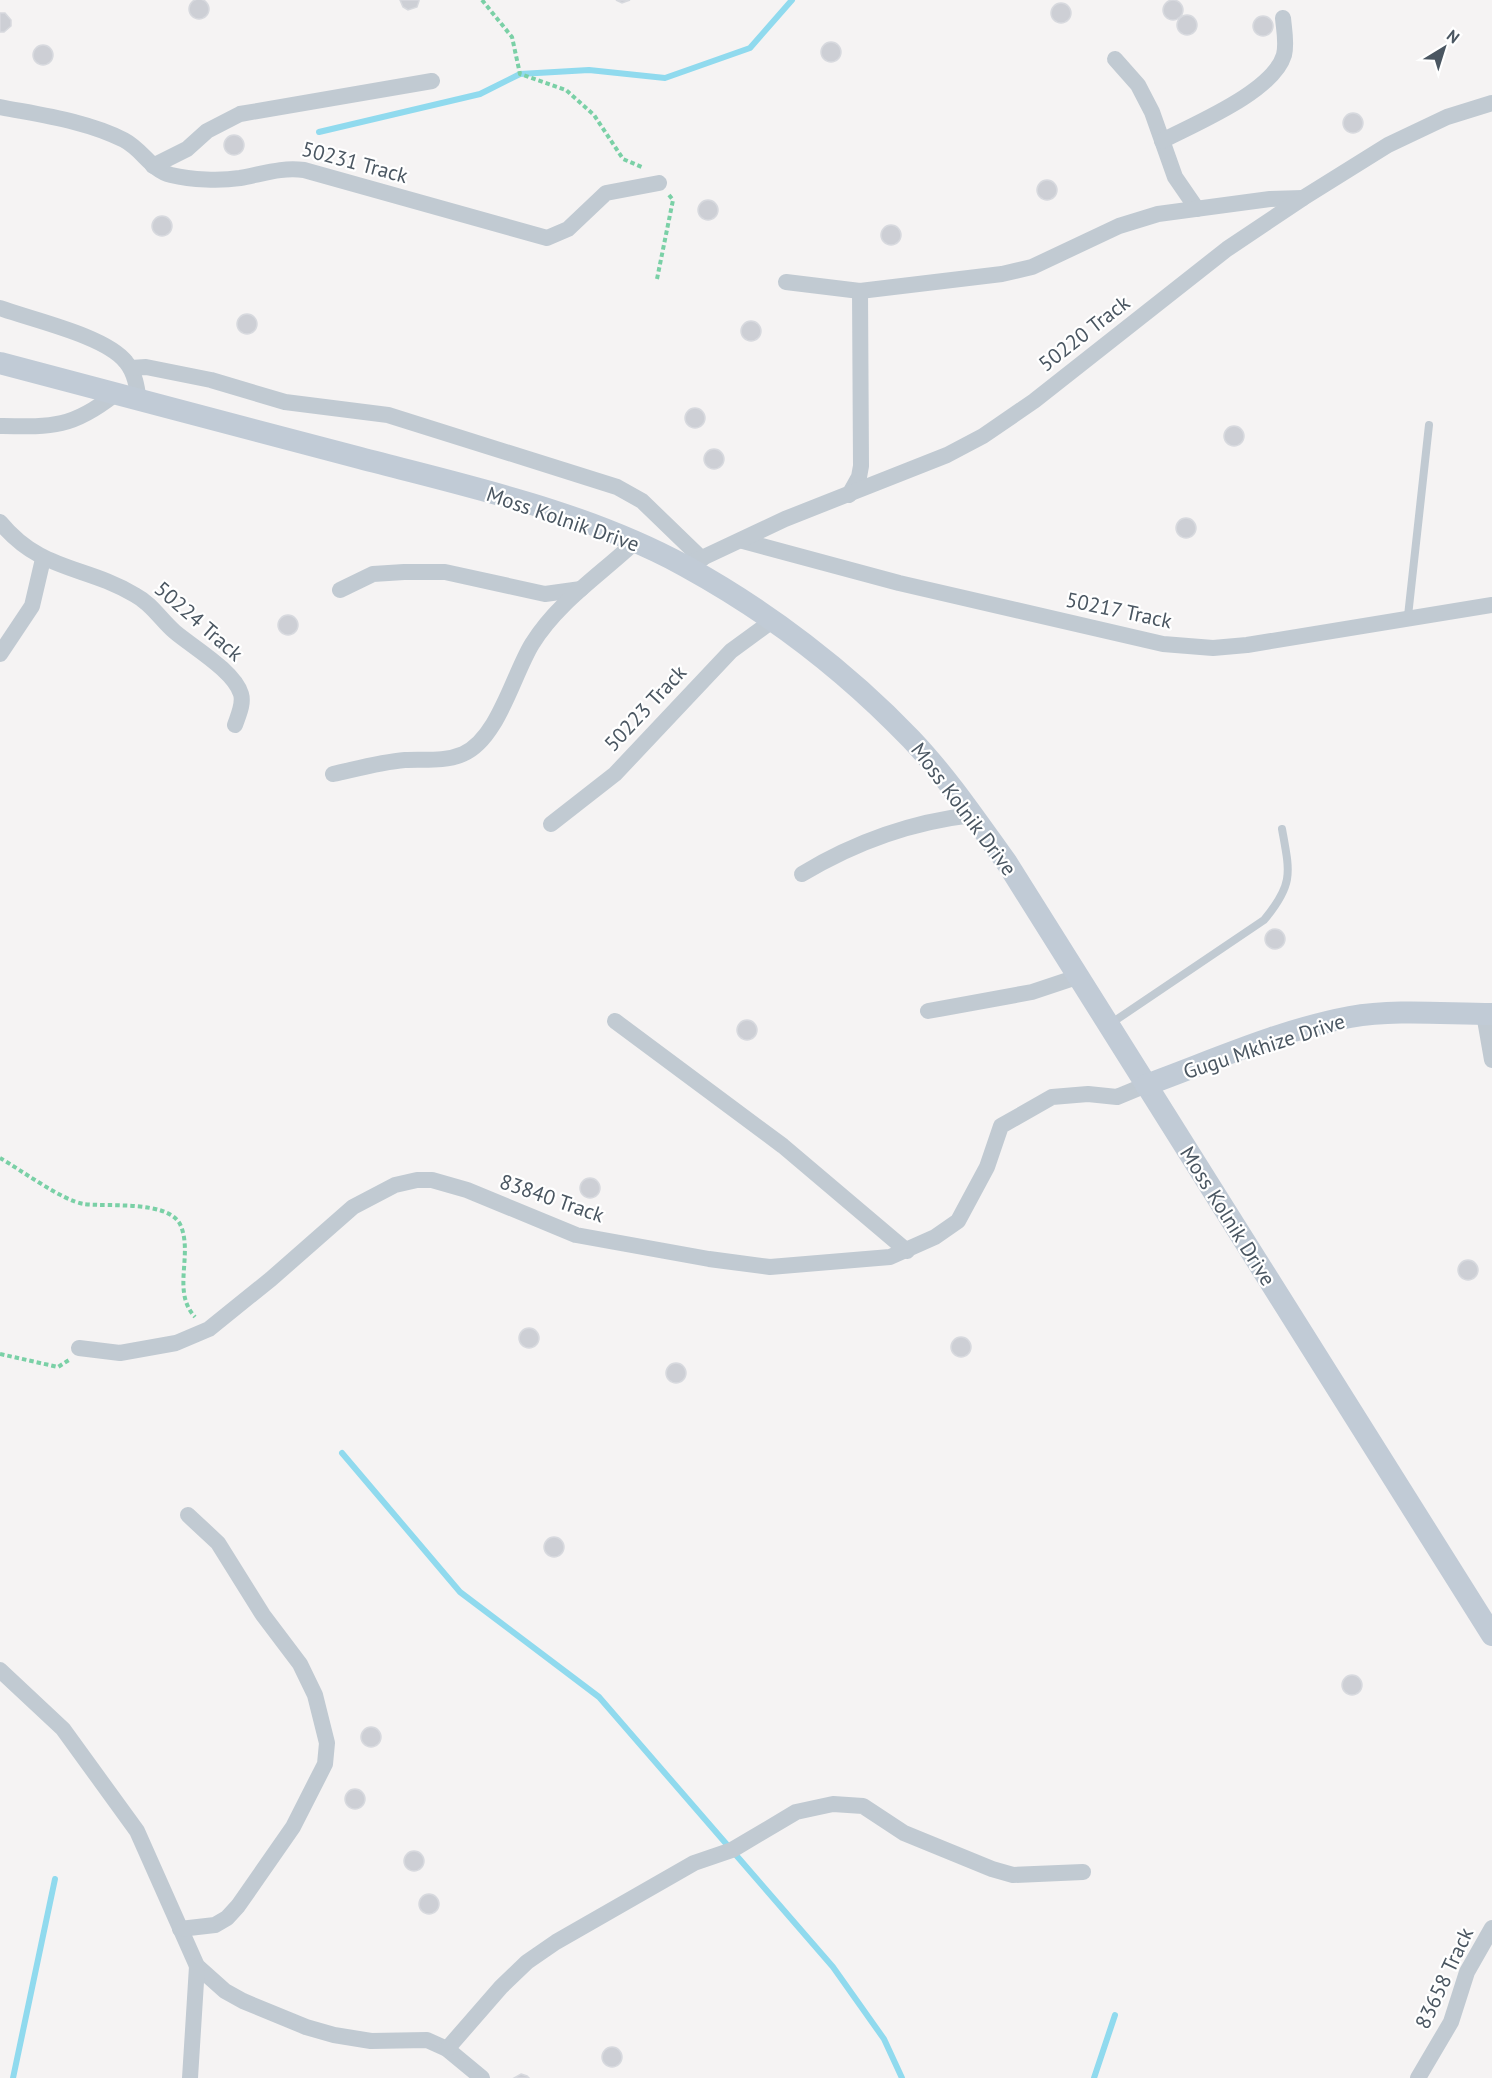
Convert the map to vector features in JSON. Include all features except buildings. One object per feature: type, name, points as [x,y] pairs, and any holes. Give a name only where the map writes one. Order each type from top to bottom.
[{"type":"main road","name":"Moss Kolnik Drive","points":[[0,363],[512,498],[635,542],[693,563],[818,656],[910,737],[945,777],[1007,863],[1492,1635]]},
{"type":"main road","name":"Gugu Mkhize Drive","points":[[1146,1085],[1290,1033],[1350,1017],[1409,1013],[1488,1014]]},
{"type":"street","points":[[1161,141],[1248,94],[1275,70],[1283,57],[1286,45],[1283,18]]},
{"type":"street","points":[[1115,59],[1138,85],[1152,112],[1175,177],[1197,209]]},
{"type":"street","points":[[153,166],[187,149],[207,131],[240,114],[432,81]]},
{"type":"street","points":[[1485,105],[1492,93]]},
{"type":"street","name":"50220 Track","points":[[693,563],[785,519],[947,455],[995,428],[1034,401],[1227,249],[1303,198],[1388,146],[1447,117],[1485,105]]},
{"type":"street","name":"50231 Track","points":[[0,107],[77,123],[113,135],[135,147],[157,170],[176,176],[217,179],[237,178],[287,168],[304,170],[547,238],[568,229],[606,193],[659,183]]},
{"type":"street","points":[[786,282],[860,291],[895,289],[1032,267],[1119,226],[1158,214],[1270,199],[1303,198]]},
{"type":"street","points":[[849,495],[859,477],[861,466],[860,291]]},
{"type":"street","points":[[0,308],[100,342],[116,352],[131,368],[139,401]]},
{"type":"street","points":[[131,368],[146,368],[211,380],[285,402],[388,415],[617,487],[642,501],[693,563]]},
{"type":"street","points":[[0,426],[70,422],[86,416],[114,394]]},
{"type":"street","name":"50224 Track","points":[[0,522],[18,542],[43,559],[116,585],[154,609],[174,631],[238,686],[242,701],[235,725]]},
{"type":"street","name":"50217 Track","points":[[743,541],[910,585],[1162,644],[1188,647],[1247,645],[1408,616],[1492,605]]},
{"type":"street","points":[[333,774],[405,760],[447,758],[462,755],[476,747],[487,733],[531,646],[547,622],[580,589],[635,542]]},
{"type":"street","points":[[0,654],[32,606],[43,559]]},
{"type":"street","points":[[340,591],[373,574],[404,572],[445,572],[545,594],[580,589]]},
{"type":"street","name":"50223 Track","points":[[551,824],[615,774],[731,651],[772,621]]},
{"type":"street","points":[[802,874],[865,841],[942,818],[972,815]]},
{"type":"street","points":[[928,1011],[1032,992],[1080,976]]},
{"type":"street","points":[[1488,1014],[1492,1060]]},
{"type":"street","points":[[615,1021],[783,1146],[907,1251]]},
{"type":"street","name":"83840 Track","points":[[79,1348],[120,1353],[176,1343],[209,1329],[271,1280],[353,1207],[395,1185],[417,1180],[432,1180],[467,1190],[576,1235],[709,1260],[770,1267],[873,1260],[907,1251],[935,1237],[958,1221],[987,1167],[1001,1126],[1052,1097],[1088,1094],[1117,1097],[1146,1085]]},
{"type":"street","points":[[180,1929],[215,1925],[226,1918],[238,1905],[293,1827],[325,1764],[327,1743],[315,1695],[300,1664],[263,1615],[218,1543],[188,1515]]},
{"type":"street","points":[[0,1670],[63,1729],[137,1832],[196,1966],[190,2078]]},
{"type":"street","points":[[447,2049],[501,1987],[527,1962],[556,1942],[694,1863],[732,1850],[796,1812],[814,1806],[833,1804],[864,1806],[904,1833],[1013,1875],[1083,1872]]},
{"type":"street","name":"83658 Track","points":[[1418,2078],[1451,2022],[1467,1972],[1492,1928]]},
{"type":"street","points":[[196,1966],[225,1990],[243,2001],[306,2027],[334,2035],[371,2041],[427,2040],[447,2049],[482,2078]]},
{"type":"lane","points":[[1408,616],[1428,425]]},
{"type":"lane","points":[[1109,1024],[1264,920],[1281,896],[1290,873],[1282,829]]},
{"type":"path","points":[[482,0],[512,37],[520,74],[566,90],[594,115],[622,159],[641,166],[673,200],[657,279]]},
{"type":"path","points":[[0,1158],[75,1202],[145,1208],[168,1214],[179,1223],[182,1234],[184,1301],[193,1315],[209,1329]]},
{"type":"path","points":[[0,1354],[58,1367],[68,1361],[79,1348]]},
{"type":"waterway","points":[[319,132],[480,94],[520,74],[589,70],[665,78],[750,48],[792,0]]},
{"type":"waterway","points":[[342,1453],[460,1592],[599,1697],[833,1967],[884,2039],[902,2078]]},
{"type":"waterway","points":[[13,2078],[55,1879]]},
{"type":"waterway","points":[[1094,2078],[1115,2015]]}]
